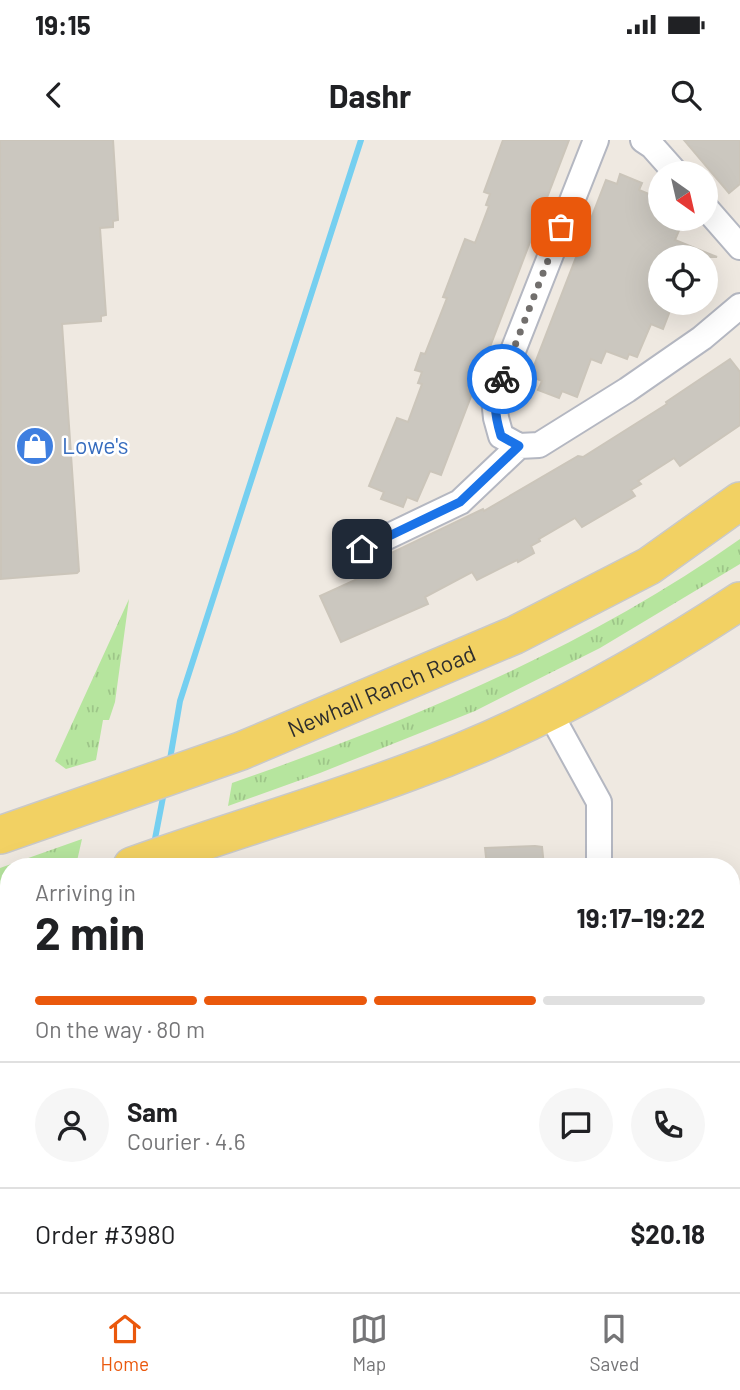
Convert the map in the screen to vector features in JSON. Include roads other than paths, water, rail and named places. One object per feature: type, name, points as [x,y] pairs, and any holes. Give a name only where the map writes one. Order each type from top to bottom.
[{"type":"main road","name":"Newhall Ranch Road","points":[[0,835],[241,751],[515,635],[649,566],[740,501]]},
{"type":"main road","points":[[154,858],[411,772],[550,713],[697,629],[740,601]]},
{"type":"street","points":[[596,140],[494,399],[501,436],[519,446],[539,445],[627,390],[702,338],[740,306]]},
{"type":"street","points":[[643,140],[665,161]]},
{"type":"street","points":[[718,222],[740,247]]},
{"type":"street","points":[[362,549],[460,502],[519,446]]},
{"type":"street","points":[[550,713],[598,802],[599,858]]},
{"type":"waterway","points":[[169,765],[180,701],[361,140]]},
{"type":"waterway","points":[[154,844],[164,792]]},
{"type":"place","name":"Lowe's","points":[[35,446]]}]
